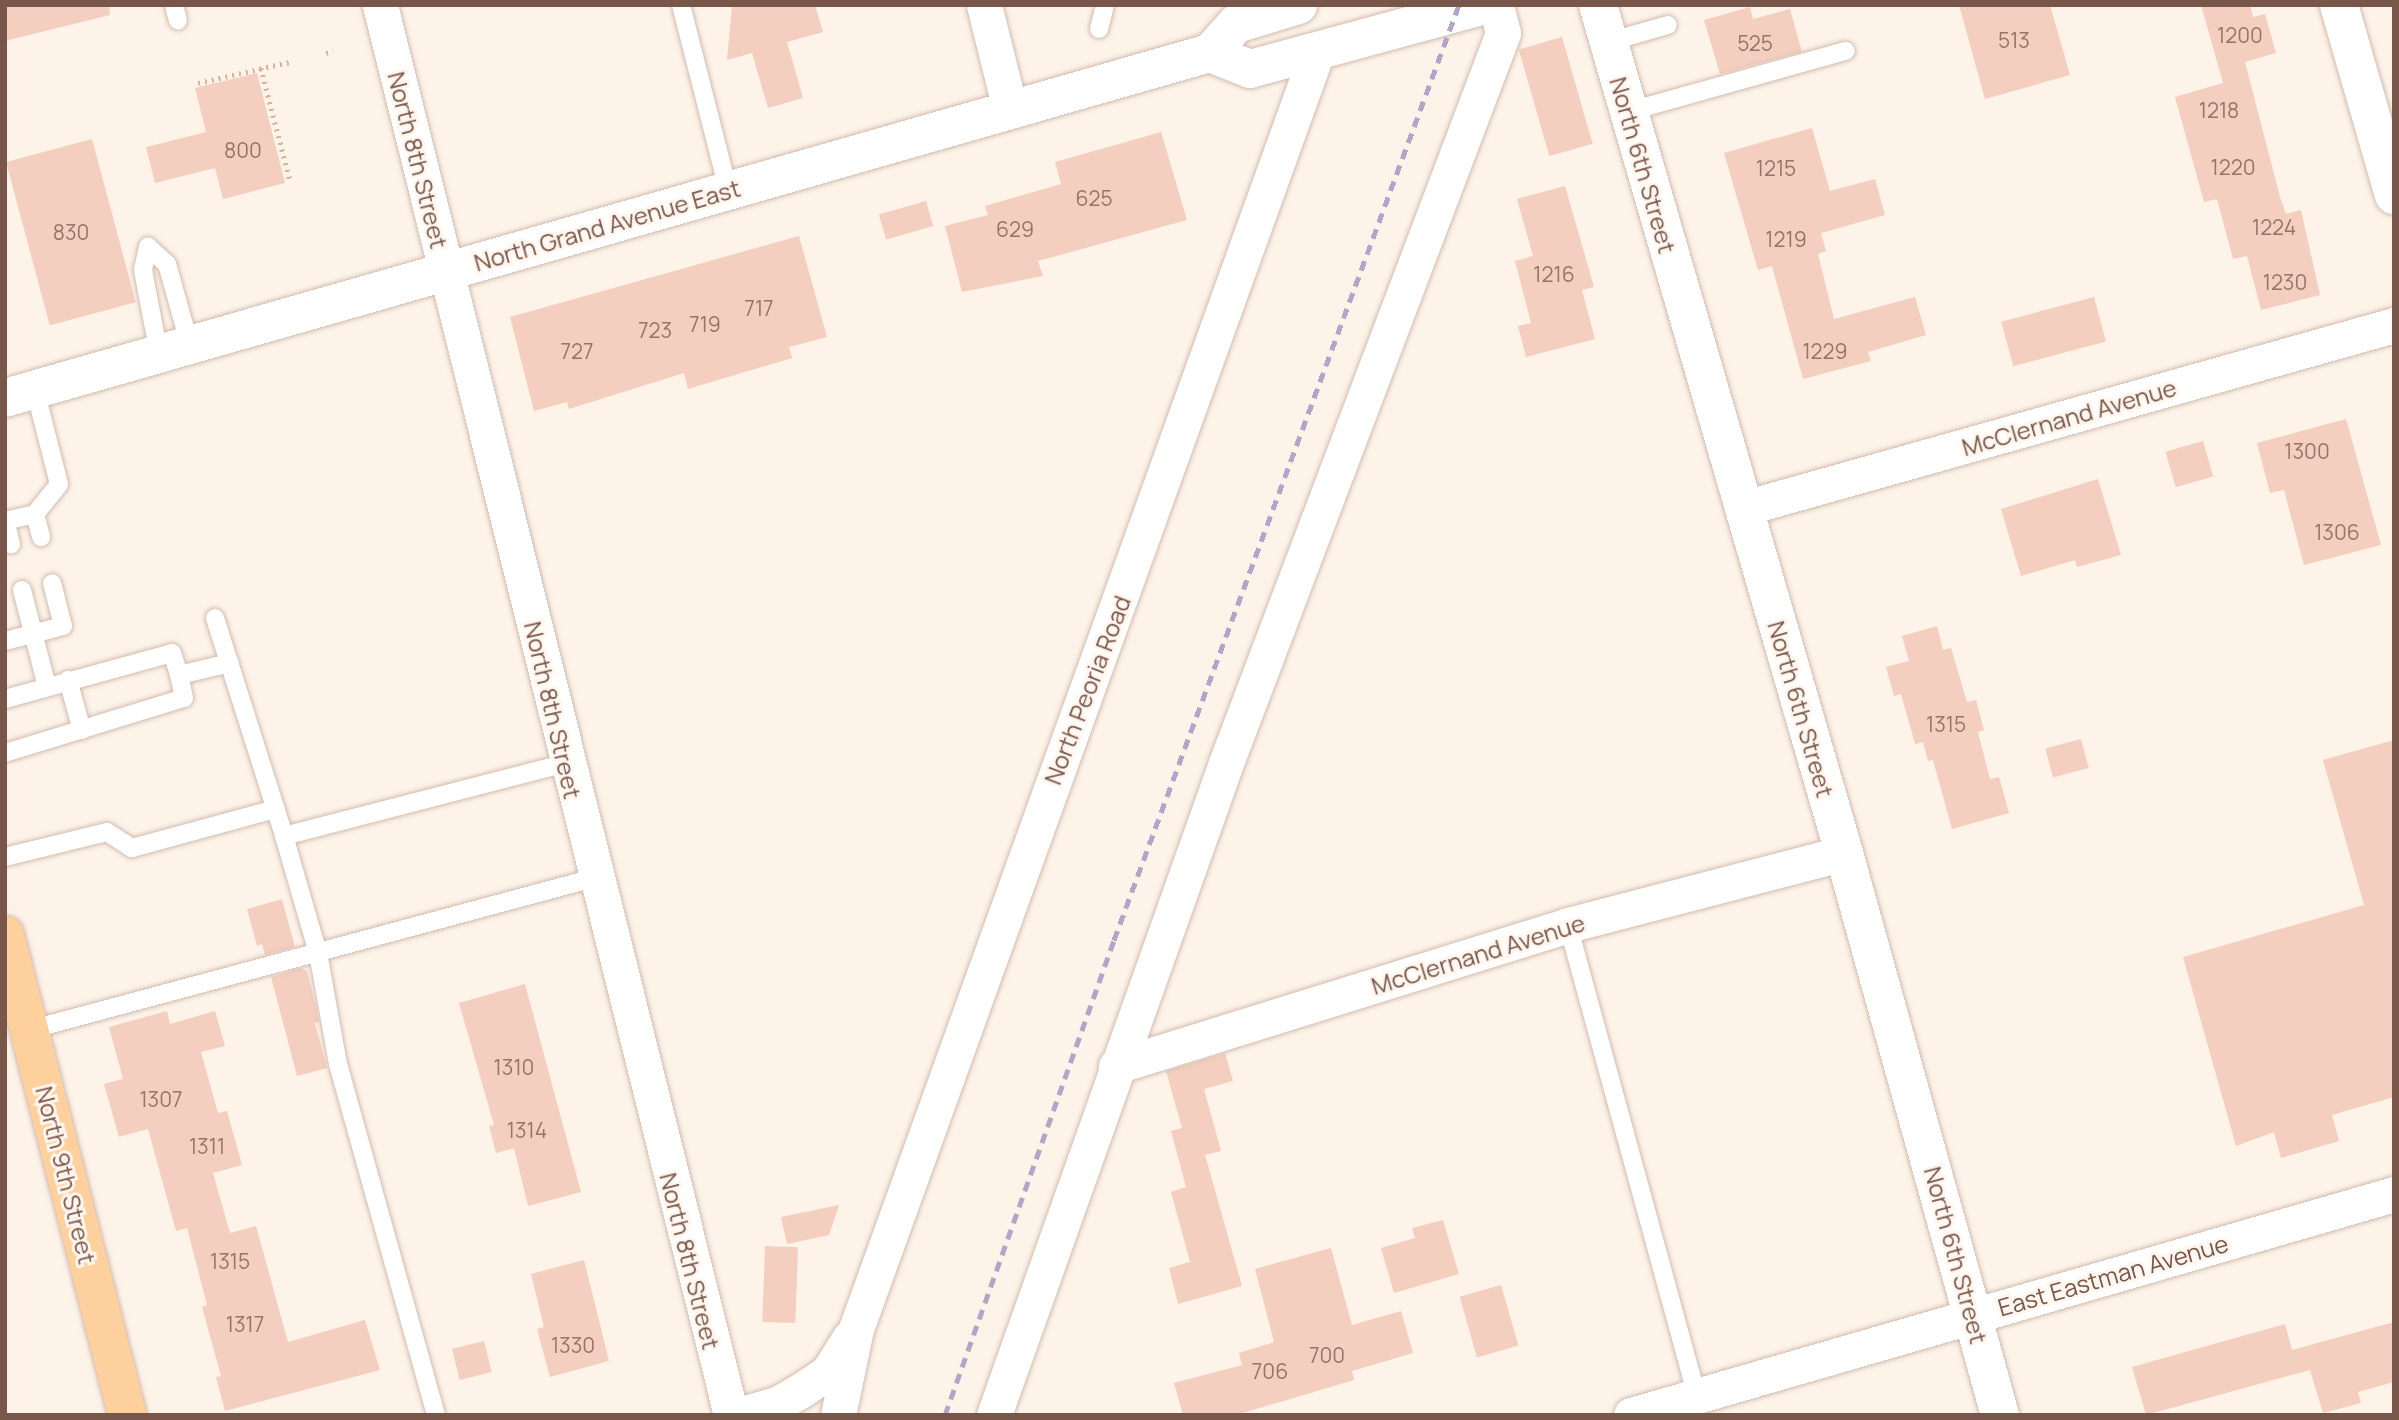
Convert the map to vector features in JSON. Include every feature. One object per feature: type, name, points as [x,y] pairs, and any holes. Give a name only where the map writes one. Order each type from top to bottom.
[{"type":"main road","points":[[1292,6],[1236,24],[1210,53],[1250,69],[1485,5]]},
{"type":"main road","name":"North 6th Street","points":[[1598,5],[1844,853],[2000,1415]]},
{"type":"main road","points":[[2339,5],[2394,195]]},
{"type":"main road","name":"North Grand Avenue East","points":[[20,394],[1010,108],[1210,53]]},
{"type":"main road","name":"North 9th Street","points":[[5,935],[127,1415]]},
{"type":"street","name":"North 8th Street","points":[[380,5],[594,878],[731,1415]]},
{"type":"street","points":[[984,5],[1010,108]]},
{"type":"street","points":[[994,1415],[1116,1066],[1503,33],[1496,5]]},
{"type":"street","name":"North Peoria Road","points":[[838,1415],[856,1329],[1317,52]]},
{"type":"street","name":"McClernand Avenue","points":[[1744,508],[2394,326]]},
{"type":"street","name":"McClernand Avenue","points":[[1116,1066],[1568,925],[1844,853]]},
{"type":"street","name":"East Eastman Avenue","points":[[1631,1415],[2394,1194]]},
{"type":"street","name":"North Peoria Road","points":[[739,1415],[788,1399],[828,1371],[856,1329]]},
{"type":"lane","points":[[681,5],[728,190]]},
{"type":"lane","points":[[1099,29],[1105,5]]},
{"type":"lane","points":[[1608,42],[1668,25]]},
{"type":"lane","points":[[1627,112],[1846,51]]},
{"type":"lane","points":[[11,544],[5,521],[35,514],[59,484],[20,394]]},
{"type":"lane","points":[[35,514],[41,537]]},
{"type":"lane","points":[[5,641],[63,626],[52,583]]},
{"type":"lane","points":[[22,590],[47,687]]},
{"type":"lane","points":[[215,618],[276,809],[318,953],[338,1064],[436,1415]]},
{"type":"lane","points":[[5,699],[172,653],[184,698],[5,753]]},
{"type":"lane","points":[[179,675],[230,663]]},
{"type":"lane","points":[[68,680],[82,730]]},
{"type":"lane","points":[[284,836],[566,763]]},
{"type":"lane","points":[[5,857],[107,832],[132,848],[276,809]]},
{"type":"lane","points":[[29,1030],[594,878]]},
{"type":"lane","points":[[1568,925],[1697,1396]]},
{"type":"path","points":[[326,52],[333,51]]},
{"type":"path","points":[[198,83],[290,62]]},
{"type":"path","points":[[261,68],[290,180]]},
{"type":"building","points":[[5,5],[109,5],[110,15],[5,41]]},
{"type":"building","points":[[732,5],[815,5],[823,32],[787,42],[803,98],[768,108],[752,53],[727,60]]},
{"type":"building","points":[[1959,5],[2050,5],[2070,75],[1985,99]]},
{"type":"building","points":[[2201,5],[2250,5],[2253,17],[2265,14],[2276,53],[2245,62],[2280,197],[2286,214],[2301,210],[2320,295],[2261,310],[2247,256],[2233,259],[2217,199],[2204,202],[2175,97],[2223,83]]},
{"type":"building","points":[[1750,7],[1753,19],[1790,9],[1802,52],[1720,74],[1704,20]]},
{"type":"building","points":[[1562,37],[1593,144],[1549,156],[1519,49]]},
{"type":"building","points":[[257,73],[285,183],[223,199],[215,168],[155,183],[146,147],[206,132],[195,88]]},
{"type":"building","points":[[1812,128],[1830,191],[1875,179],[1885,215],[1821,233],[1826,251],[1818,254],[1834,319],[1915,297],[1926,335],[1868,352],[1871,361],[1803,379],[1772,266],[1758,270],[1724,153]]},
{"type":"building","points":[[1161,132],[1187,220],[1038,261],[1043,276],[962,292],[945,226],[988,215],[985,206],[1061,184],[1055,162]]},
{"type":"building","points":[[92,139],[136,302],[50,325],[6,162]]},
{"type":"building","points":[[1565,186],[1594,287],[1582,290],[1595,339],[1526,357],[1518,326],[1531,323],[1515,261],[1533,256],[1517,199]]},
{"type":"building","points":[[926,201],[933,226],[886,239],[879,215]]},
{"type":"building","points":[[799,236],[827,337],[789,347],[792,358],[688,389],[684,373],[569,409],[567,402],[534,411],[510,317]]},
{"type":"building","points":[[2094,297],[2106,341],[2013,366],[2001,322]]},
{"type":"building","points":[[2346,419],[2381,545],[2304,565],[2284,490],[2270,493],[2257,443]]},
{"type":"building","points":[[2203,441],[2213,477],[2176,487],[2166,452]]},
{"type":"building","points":[[2098,479],[2121,555],[2077,567],[2075,560],[2021,576],[2001,509]]},
{"type":"building","points":[[1937,626],[1943,650],[1951,648],[1967,702],[1976,700],[1984,730],[1978,732],[1990,779],[1999,777],[2009,813],[1952,829],[1933,760],[1928,761],[1923,742],[1915,744],[1901,694],[1894,696],[1886,667],[1909,661],[1902,636]]},
{"type":"building","points":[[2081,739],[2089,768],[2053,778],[2045,749]]},
{"type":"building","points":[[2394,740],[2394,1097],[2332,1115],[2339,1141],[2281,1158],[2274,1132],[2236,1146],[2183,957],[2364,905],[2323,760]]},
{"type":"building","points":[[282,899],[295,947],[265,955],[262,944],[257,946],[247,909]]},
{"type":"building","points":[[301,968],[307,971],[319,1022],[315,1023],[327,1068],[297,1076],[271,977]]},
{"type":"building","points":[[525,984],[581,1192],[528,1206],[514,1148],[496,1153],[489,1126],[494,1125],[459,1003]]},
{"type":"building","points":[[167,1011],[170,1024],[215,1011],[225,1046],[201,1052],[218,1113],[227,1111],[242,1165],[213,1173],[230,1233],[256,1226],[288,1342],[365,1320],[380,1370],[225,1411],[216,1377],[221,1376],[202,1307],[207,1305],[187,1228],[176,1231],[148,1129],[119,1137],[104,1084],[123,1079],[109,1027]]},
{"type":"building","points":[[1225,1053],[1233,1081],[1204,1089],[1221,1151],[1205,1155],[1242,1286],[1178,1304],[1169,1268],[1190,1262],[1171,1192],[1186,1187],[1171,1131],[1182,1128],[1166,1071]]},
{"type":"building","points":[[839,1205],[829,1235],[787,1244],[781,1217]]},
{"type":"building","points":[[1443,1220],[1459,1274],[1394,1293],[1381,1248],[1415,1238],[1412,1228]]},
{"type":"building","points":[[765,1246],[798,1247],[795,1323],[762,1322]]},
{"type":"building","points":[[1331,1248],[1352,1325],[1401,1311],[1413,1353],[1352,1371],[1354,1380],[1236,1415],[1183,1415],[1174,1383],[1242,1365],[1239,1353],[1274,1342],[1255,1269]]},
{"type":"building","points":[[584,1260],[609,1361],[550,1377],[537,1329],[544,1327],[531,1274]]},
{"type":"building","points":[[1501,1285],[1518,1346],[1477,1357],[1460,1297]]},
{"type":"building","points":[[2394,1322],[2394,1382],[2358,1392],[2361,1403],[2323,1413],[2310,1370],[2146,1415],[2132,1367],[2285,1324],[2292,1350]]},
{"type":"building","points":[[484,1341],[492,1372],[460,1380],[452,1349]]},
{"type":"railway","points":[[945,1415],[1114,940],[1459,5]]}]
